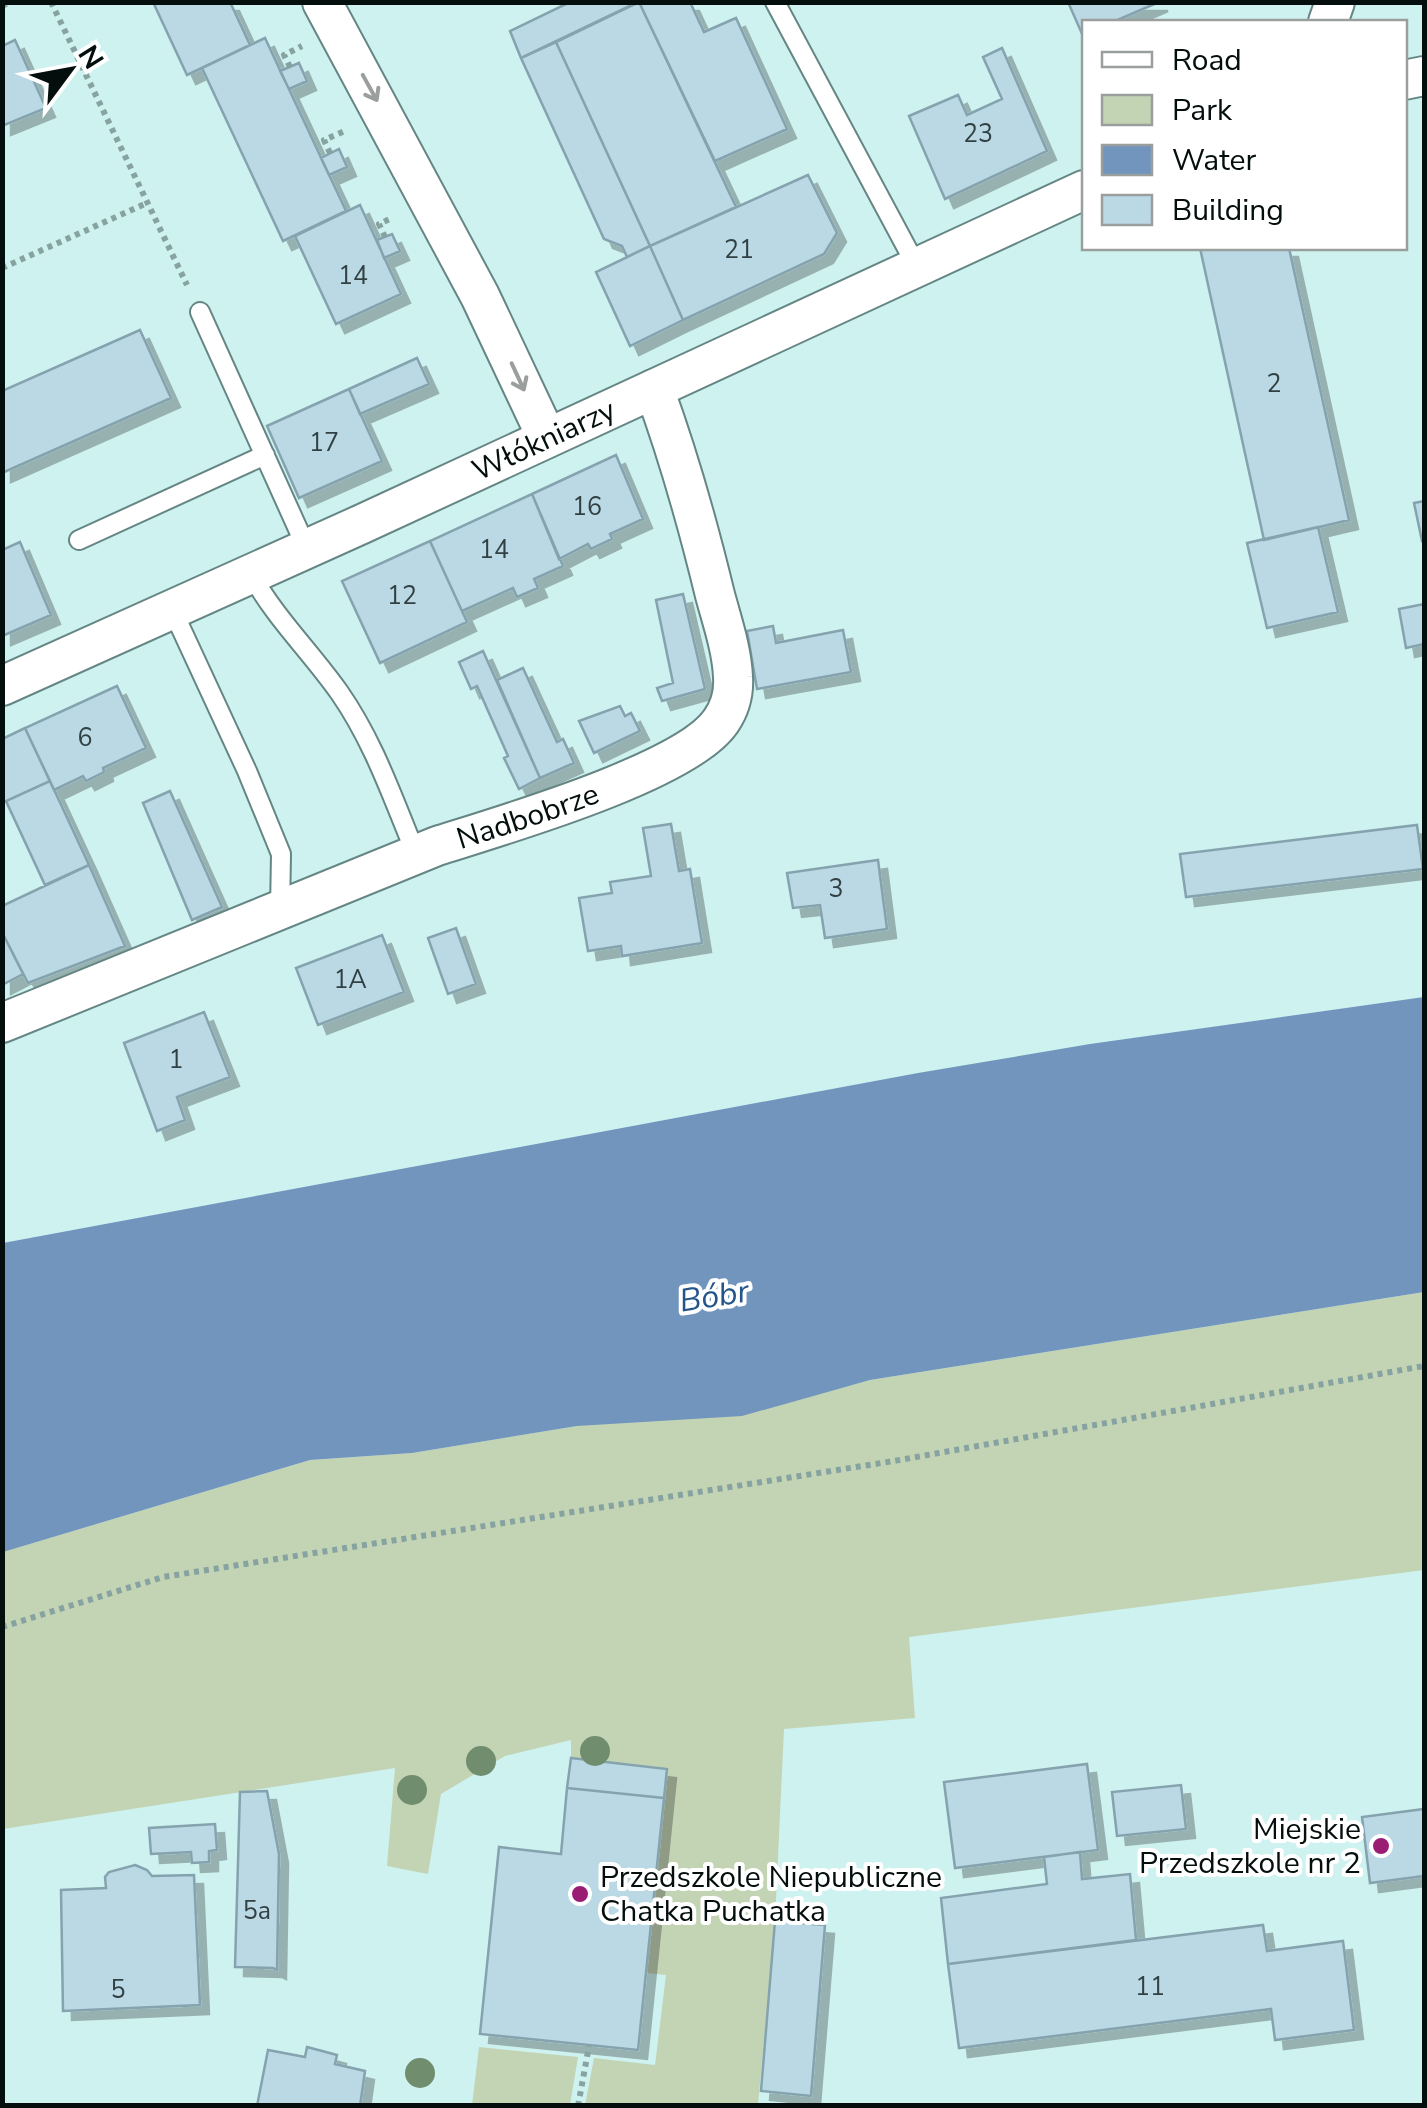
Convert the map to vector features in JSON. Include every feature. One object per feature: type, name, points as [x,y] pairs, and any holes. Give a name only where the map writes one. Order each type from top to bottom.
[{"type":"street","points":[[322,2],[480,296],[547,438]]},
{"type":"street","name":"Włókniarzy","points":[[2,686],[1082,191]]},
{"type":"street","name":"Nadbobrze","points":[[2,1023],[416,854],[633,777],[686,752],[708,736],[722,720],[732,698],[730,654],[693,505],[654,390]]},
{"type":"lane","points":[[775,2],[916,267]]},
{"type":"lane","points":[[200,312],[307,549]]},
{"type":"lane","points":[[79,540],[265,455]]},
{"type":"lane","points":[[251,574],[270,607],[358,720],[416,854]]},
{"type":"lane","points":[[172,609],[281,854],[280,910]]},
{"type":"path","points":[[2,6],[10,2]]},
{"type":"path","points":[[51,2],[200,312]]},
{"type":"path","points":[[2,268],[148,203]]},
{"type":"path","points":[[2,1628],[163,1577],[894,1461],[1424,1366]]},
{"type":"path","points":[[578,2106],[589,2046]]},
{"type":"green space","points":[[1424,1292],[1424,1570],[909,1637],[915,1718],[784,1729],[775,1921],[758,2105],[585,2105],[594,2058],[655,2065],[666,1975],[647,1973],[667,1769],[571,1758],[571,1740],[505,1756],[441,1794],[428,1874],[387,1866],[395,1768],[3,1829],[2,1552],[310,1460],[412,1453],[577,1426],[813,1395],[870,1380]]},
{"type":"green space","points":[[479,2047],[578,2057],[570,2105],[472,2105]]},
{"type":"water","name":"Bóbr","points":[[1424,997],[1424,1292],[870,1380],[742,1416],[577,1426],[412,1453],[310,1460],[3,1552],[3,1243],[918,1073],[1090,1044]]},
{"type":"building","points":[[153,2],[230,2],[250,45],[187,75]]},
{"type":"building","points":[[570,2],[638,2],[521,58],[510,31]]},
{"type":"building","points":[[639,2],[736,207],[650,246],[556,42]]},
{"type":"building","points":[[639,2],[690,2],[704,32],[736,18],[787,129],[715,161]]},
{"type":"building","points":[[1068,2],[1159,2],[1118,20],[1082,20],[1082,34]]},
{"type":"building","points":[[265,38],[346,211],[283,241],[202,68]]},
{"type":"building","points":[[15,40],[46,108],[2,126],[2,46]]},
{"type":"building","points":[[556,42],[650,246],[627,257],[622,246],[604,239],[521,58]]},
{"type":"building","points":[[1002,48],[1047,151],[945,199],[909,116],[958,95],[967,115],[1002,99],[983,57]]},
{"type":"building","points":[[299,63],[307,81],[289,89],[280,71]]},
{"type":"building","points":[[339,149],[347,167],[329,175],[321,158]]},
{"type":"building","points":[[808,175],[837,233],[824,254],[683,320],[650,246]]},
{"type":"building","points":[[360,205],[401,294],[336,324],[295,236]]},
{"type":"building","points":[[392,234],[400,251],[384,258],[377,240]]},
{"type":"building","points":[[650,246],[683,320],[630,346],[596,272]]},
{"type":"building","points":[[1200,250],[1289,250],[1349,520],[1264,540]]},
{"type":"building","points":[[140,330],[171,398],[2,473],[2,391]]},
{"type":"building","points":[[417,358],[429,384],[360,414],[349,389]]},
{"type":"building","points":[[349,389],[382,461],[299,498],[267,426]]},
{"type":"building","points":[[616,455],[643,519],[610,534],[612,539],[591,549],[588,544],[559,559],[532,494]]},
{"type":"building","points":[[532,494],[563,566],[534,579],[538,588],[517,597],[513,588],[462,611],[430,541]]},
{"type":"building","points":[[1424,501],[1424,540],[1422,541],[1414,503]]},
{"type":"building","points":[[1318,527],[1338,612],[1267,628],[1247,543]]},
{"type":"building","points":[[430,541],[467,622],[380,663],[342,581]]},
{"type":"building","points":[[20,542],[51,615],[2,636],[2,550]]},
{"type":"building","points":[[683,594],[705,689],[662,701],[657,688],[673,683],[656,600]]},
{"type":"building","points":[[1424,604],[1424,644],[1406,648],[1399,609]]},
{"type":"building","points":[[773,626],[776,643],[843,630],[851,672],[757,689],[747,631]]},
{"type":"building","points":[[483,651],[540,778],[519,789],[477,686],[471,689],[459,662]]},
{"type":"building","points":[[523,668],[557,742],[563,739],[574,763],[540,778],[497,680]]},
{"type":"building","points":[[117,686],[146,748],[103,768],[104,772],[86,781],[83,776],[54,790],[25,728]]},
{"type":"building","points":[[620,706],[625,716],[631,713],[640,731],[594,753],[579,721]]},
{"type":"building","points":[[25,728],[50,781],[2,803],[2,739]]},
{"type":"building","points":[[50,781],[89,865],[45,885],[6,801]]},
{"type":"building","points":[[170,791],[222,907],[192,920],[143,803]]},
{"type":"building","points":[[671,824],[679,871],[690,869],[702,943],[622,956],[621,946],[588,951],[579,898],[612,893],[610,882],[651,876],[643,828]]},
{"type":"building","points":[[1417,825],[1423,869],[1186,897],[1180,854]]},
{"type":"building","points":[[878,860],[887,929],[825,938],[820,905],[793,908],[787,873]]},
{"type":"building","points":[[89,865],[125,946],[28,983],[2,932],[2,906]]},
{"type":"building","points":[[456,928],[476,984],[448,994],[428,938]]},
{"type":"building","points":[[2,932],[23,974],[2,985]]},
{"type":"building","points":[[382,935],[404,992],[318,1025],[296,968]]},
{"type":"building","points":[[204,1012],[230,1077],[177,1097],[185,1120],[157,1131],[124,1043]]},
{"type":"building","points":[[571,1758],[667,1769],[664,1798],[567,1788]]},
{"type":"building","points":[[1087,1764],[1098,1850],[955,1868],[944,1782]]},
{"type":"building","points":[[1181,1785],[1186,1829],[1117,1836],[1112,1792]]},
{"type":"building","points":[[567,1788],[664,1798],[638,2050],[480,2034],[499,1847],[561,1854]]},
{"type":"building","points":[[267,1791],[279,1854],[277,1970],[235,1967],[240,1792]]},
{"type":"building","points":[[1424,1809],[1424,1876],[1370,1883],[1362,1817]]},
{"type":"building","points":[[215,1824],[217,1850],[209,1851],[209,1862],[192,1863],[191,1852],[151,1854],[149,1828]]},
{"type":"building","points":[[1080,1852],[1082,1879],[1130,1874],[1136,1940],[948,1964],[941,1898],[1047,1884],[1044,1857]]},
{"type":"building","points":[[135,1865],[152,1876],[194,1875],[200,2005],[63,2011],[61,1890],[106,1888],[105,1877],[109,1872]]},
{"type":"building","points":[[775,1921],[825,1925],[811,2096],[761,2091]]},
{"type":"building","points":[[1263,1925],[1267,1951],[1343,1941],[1354,2030],[1275,2040],[1271,2009],[959,2048],[948,1964]]},
{"type":"building","points":[[307,2047],[337,2055],[335,2064],[365,2071],[360,2106],[257,2106],[268,2050],[305,2057]]},
{"type":"place","name":"Miejskie Przedszkole nr 2","points":[[1381,1846]]},
{"type":"place","name":"Przedszkole Niepubliczne Chatka Puchatka","points":[[580,1894]]}]
